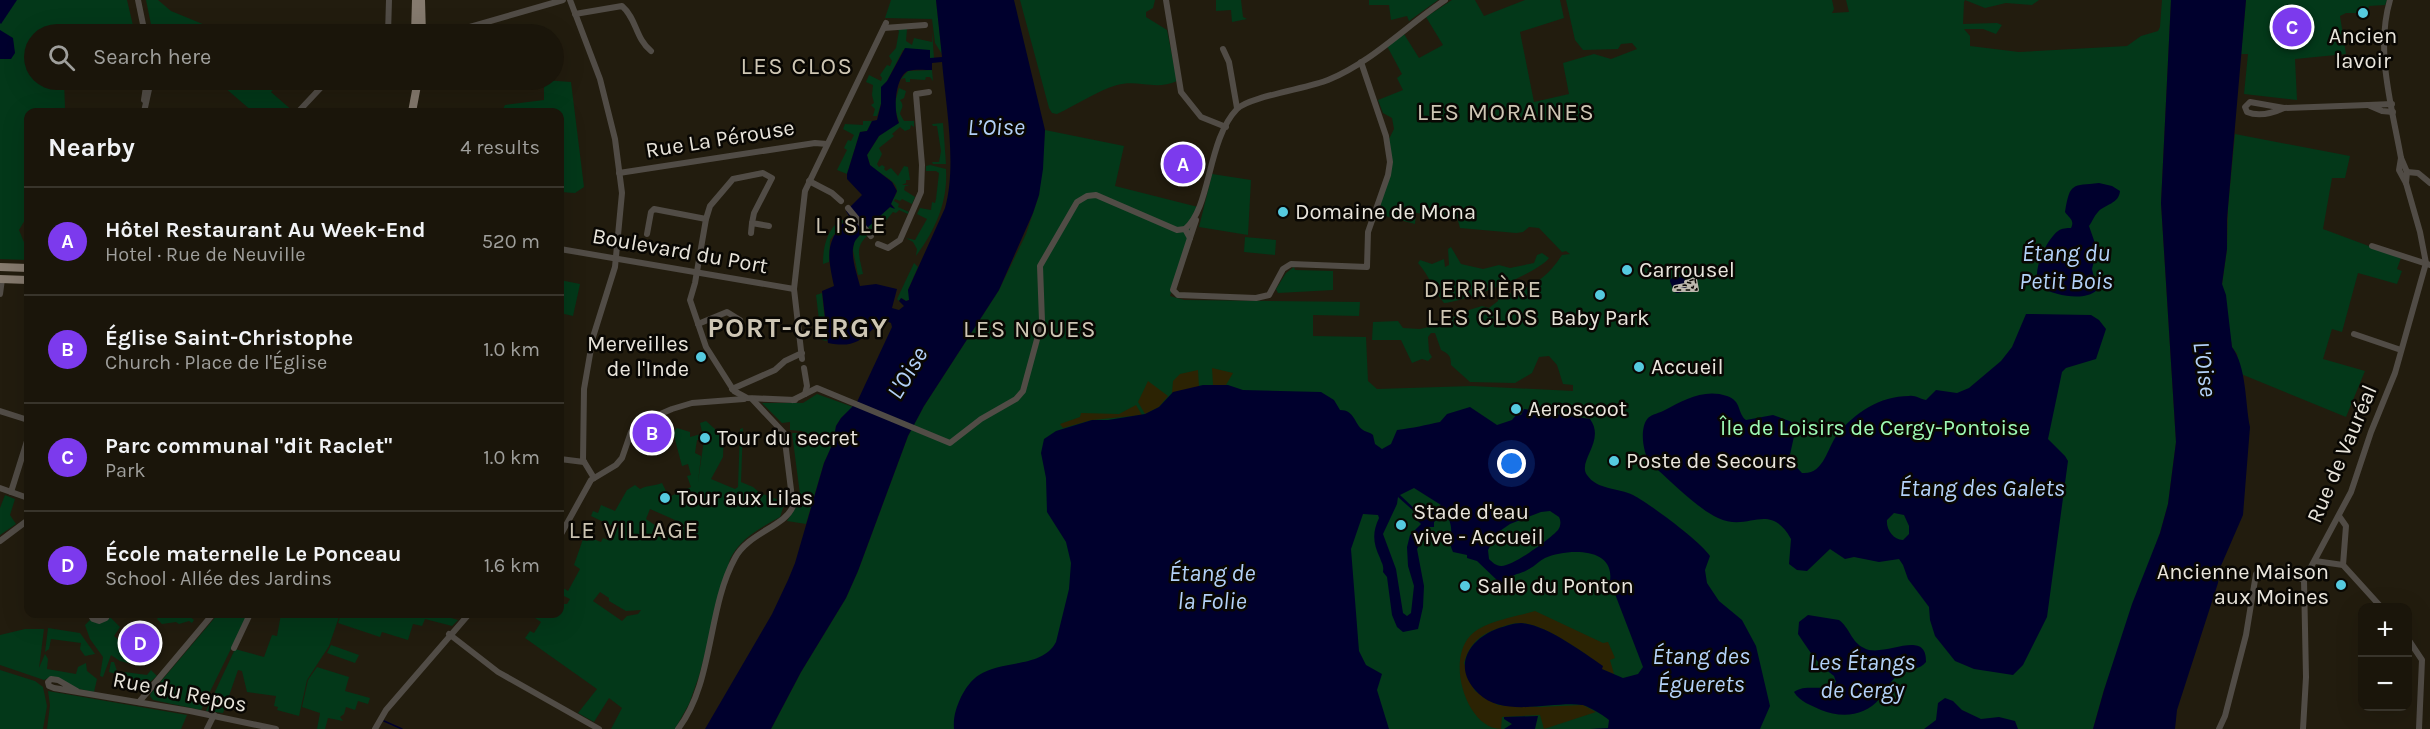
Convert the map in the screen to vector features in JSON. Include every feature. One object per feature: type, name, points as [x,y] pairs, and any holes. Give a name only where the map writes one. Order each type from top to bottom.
[{"type":"main road","points":[[416,0],[417,24]]},
{"type":"main road","points":[[419,24],[421,0]]},
{"type":"main road","points":[[410,108],[411,90]]},
{"type":"main road","points":[[411,108],[416,90]]},
{"type":"main road","points":[[0,267],[24,268]]},
{"type":"main road","points":[[1,279],[24,280]]},
{"type":"street","points":[[138,0],[143,24]]},
{"type":"street","points":[[388,24],[389,0]]},
{"type":"street","points":[[480,24],[563,0]]},
{"type":"street","points":[[570,0],[600,79],[615,139],[622,193],[616,258],[593,337],[585,379],[582,420],[585,464],[594,478]]},
{"type":"street","points":[[1166,0],[1181,92],[1201,117],[1226,128]]},
{"type":"street","points":[[1361,62],[1386,136],[1390,160],[1388,175],[1368,232],[1367,267],[1289,264],[1283,268],[1269,295],[1256,298],[1178,296],[1173,292],[1173,288],[1190,238],[1211,159],[1238,108],[1261,99],[1319,84],[1341,75],[1445,0]]},
{"type":"street","points":[[2390,0],[2384,47],[2401,158],[2407,172],[2406,183]]},
{"type":"street","points":[[574,14],[622,6],[632,15],[634,28],[640,40],[651,51]]},
{"type":"street","points":[[732,389],[775,370],[785,361],[802,356],[794,289],[805,191],[885,25],[925,25]]},
{"type":"street","points":[[1223,49],[1229,62],[1238,108]]},
{"type":"street","points":[[145,108],[147,90]]},
{"type":"street","points":[[302,108],[319,90]]},
{"type":"street","points":[[878,244],[888,249],[898,242],[920,196],[922,165],[916,94],[929,92]]},
{"type":"street","points":[[2284,108],[2273,113],[2252,114],[2247,112],[2245,107],[2250,102],[2284,108],[2392,104]]},
{"type":"street","points":[[2368,105],[2382,111],[2393,112]]},
{"type":"street","name":"Rue La Pérouse","points":[[619,173],[815,143],[827,144]]},
{"type":"street","points":[[2401,158],[2399,170],[2406,183],[2428,264]]},
{"type":"street","points":[[2407,172],[2418,173],[2430,183]]},
{"type":"street","points":[[678,729],[697,692],[735,557],[753,536],[784,519],[793,506],[784,433],[751,399],[741,396],[727,383],[706,347],[690,300],[706,219],[712,203],[733,179],[764,173],[772,180],[754,213],[751,233]]},
{"type":"street","points":[[809,181],[832,193],[841,201]]},
{"type":"street","points":[[793,400],[815,388],[950,443],[981,419],[1016,399],[1023,392],[1042,321],[1041,266],[1077,202],[1087,196],[1096,195],[1177,230],[1185,229],[1197,214]]},
{"type":"street","points":[[848,208],[870,235]]},
{"type":"street","points":[[646,234],[651,212],[654,209],[706,219]]},
{"type":"street","points":[[752,223],[770,226]]},
{"type":"street","points":[[1185,229],[1190,238]]},
{"type":"street","points":[[2372,246],[2428,264]]},
{"type":"street","name":"Boulevard du Port","points":[[564,250],[794,289]]},
{"type":"street","name":"Rue de Vauréal","points":[[2304,580],[2351,492],[2401,351],[2428,264]]},
{"type":"street","points":[[0,294],[1,279]]},
{"type":"street","points":[[698,324],[727,312],[740,320]]},
{"type":"street","points":[[2354,334],[2401,351]]},
{"type":"street","points":[[805,371],[807,386],[805,394]]},
{"type":"street","points":[[724,400],[728,394],[727,383]]},
{"type":"street","points":[[564,529],[594,478],[616,465],[622,458],[636,425],[672,409],[698,402],[751,399],[803,400],[817,391],[825,392]]},
{"type":"street","points":[[0,411],[24,419]]},
{"type":"street","points":[[11,492],[24,451]]},
{"type":"street","points":[[564,460],[585,464]]},
{"type":"street","points":[[0,488],[24,497]]},
{"type":"street","points":[[2339,516],[2346,526],[2343,565]]},
{"type":"street","points":[[0,543],[24,525]]},
{"type":"street","points":[[2315,561],[2343,565],[2377,603]]},
{"type":"street","points":[[2219,729],[2225,716],[2246,635],[2256,574],[2295,577],[2304,580],[2307,677],[2303,729]]},
{"type":"street","points":[[92,618],[99,621],[106,618]]},
{"type":"street","points":[[143,702],[150,689],[210,618]]},
{"type":"street","points":[[234,648],[248,618]]},
{"type":"street","points":[[375,729],[386,710],[465,618]]},
{"type":"street","points":[[449,634],[498,672],[599,729]]},
{"type":"street","points":[[2412,645],[2422,660],[2419,729]]},
{"type":"street","name":"Rue du Repos","points":[[77,691],[214,715],[276,729]]},
{"type":"street","points":[[207,729],[214,715]]},
{"type":"green space","points":[[0,0],[127,0],[133,24],[24,24],[24,90],[64,90],[65,108],[24,108],[24,222],[19,230],[24,242],[24,260],[0,259]]},
{"type":"green space","points":[[146,0],[158,0],[171,11],[203,24],[151,24]]},
{"type":"green space","points":[[891,0],[936,0],[942,54],[935,43],[932,19],[885,18]]},
{"type":"green space","points":[[1020,0],[1155,0],[1153,8],[1146,12],[1146,17],[1167,30],[1177,81],[1161,85],[1132,83],[1117,85],[1094,94],[1057,114],[1052,113]]},
{"type":"green space","points":[[1216,0],[1241,0],[1243,17],[1247,19],[1232,22],[1231,10],[1216,11]]},
{"type":"green space","points":[[1369,0],[1438,0],[1409,21],[1407,16],[1391,20],[1389,5],[1369,5]]},
{"type":"green space","name":"Île de Loisirs de Cergy-Pontoise","points":[[1452,0],[1475,0],[1484,16],[1525,0],[1560,0],[1564,18],[1520,32],[1534,102],[1569,94],[1563,63],[1594,54],[1611,59],[1637,49],[1632,43],[1621,44],[1618,49],[1583,50],[1575,40],[1566,0],[1832,0],[1834,9],[1832,13],[1849,12],[1846,0],[1965,0],[1963,24],[1997,23],[2002,25],[1996,34],[1983,29],[1964,29],[1970,36],[1970,46],[2019,52],[2127,46],[2141,36],[2158,31],[2162,0],[2171,0],[2161,203],[2176,442],[2168,504],[2160,533],[2104,690],[2093,729],[771,729],[801,672],[846,598],[908,436],[924,406],[999,290],[1026,234],[1039,195],[1045,130],[1124,146],[1115,186],[1198,207],[1187,249],[1170,296],[1184,300],[1360,302],[1359,316],[1313,315],[1313,336],[1366,337],[1368,381],[1377,389],[1472,386],[1573,391],[1573,385],[1563,384],[1557,365],[1549,356],[1539,357],[1532,373],[1515,383],[1470,382],[1451,365],[1450,357],[1441,350],[1435,333],[1431,333],[1428,337],[1429,352],[1432,357],[1428,361],[1422,359],[1412,363],[1401,340],[1372,340],[1373,322],[1398,321],[1403,328],[1420,329],[1452,322],[1452,317],[1459,315],[1462,320],[1465,320],[1469,310],[1482,306],[1489,308],[1498,301],[1498,298],[1541,279],[1562,255],[1570,254],[1566,251],[1562,252],[1539,228],[1529,227],[1523,232],[1516,233],[1460,228],[1457,217],[1416,213],[1415,224],[1378,214],[1392,162],[1389,139],[1394,129],[1392,118],[1383,113],[1378,100],[1403,90],[1397,78],[1402,74],[1387,46],[1404,34],[1419,58],[1443,45],[1426,17]]},
{"type":"green space","points":[[1965,0],[2039,0],[2032,5],[2006,3],[1985,8]]},
{"type":"green space","points":[[2246,0],[2387,0],[2385,5],[2369,6],[2368,9],[2358,9],[2357,13],[2346,13],[2340,16],[2346,54],[2295,59],[2297,100],[2244,94],[2248,54],[2241,54]]},
{"type":"green space","points":[[897,29],[907,29],[906,41],[912,45],[914,38],[932,42],[932,31],[934,58],[930,58],[930,51],[903,50],[881,88],[881,104],[877,116],[873,116],[875,109],[871,105],[874,103],[873,85],[866,82],[869,75],[881,81],[880,75],[887,65],[890,66],[892,61],[889,56],[896,48],[899,31]]},
{"type":"green space","points":[[932,70],[933,81],[930,77],[926,77],[925,80],[910,79],[910,82],[906,82],[905,78],[901,79],[908,71]]},
{"type":"green space","points":[[564,81],[571,82],[584,187],[575,193],[564,192],[564,108],[504,108],[505,105],[544,100],[544,90],[564,90]]},
{"type":"green space","points":[[899,88],[906,91],[904,98],[900,100],[902,106],[900,114],[904,121],[914,121],[914,127],[911,125],[910,129],[905,131],[900,127],[892,134],[894,136],[879,148],[882,154],[877,164],[879,167],[882,165],[885,167],[886,171],[891,168],[898,176],[904,166],[908,167],[910,180],[906,180],[906,183],[902,185],[910,185],[905,186],[904,190],[915,197],[912,204],[902,199],[900,201],[895,199],[894,201],[899,204],[898,207],[909,212],[908,214],[899,210],[896,213],[893,212],[883,224],[884,226],[872,233],[867,227],[890,207],[895,208],[891,204],[897,190],[890,179],[870,165],[867,155],[879,136],[899,122],[894,106]]},
{"type":"green space","points":[[228,90],[273,90],[271,92],[289,108],[248,108]]},
{"type":"green space","points":[[863,121],[872,121],[867,131],[860,132],[847,174],[837,170],[847,150],[844,148],[854,135],[843,129],[845,124],[863,125]]},
{"type":"green space","points":[[943,123],[946,164],[933,164],[932,162],[939,162],[941,151],[937,126],[932,124]]},
{"type":"green space","points":[[2235,134],[2350,156],[2345,178],[2332,178],[2323,229],[2401,258],[2397,269],[2402,271],[2397,284],[2358,273],[2342,332],[2332,329],[2323,359],[2365,371],[2346,417],[2241,374],[2237,354],[2232,347],[2222,285],[2227,249],[2228,207]]},
{"type":"green space","points":[[926,166],[946,169],[945,193],[939,216],[916,256],[917,249],[913,242],[906,238],[915,240],[927,219],[917,214],[920,208],[931,210],[932,202],[935,203],[939,173],[926,171]]},
{"type":"green space","points":[[1212,174],[1251,180],[1248,235],[1199,227]]},
{"type":"green space","points":[[840,219],[844,221],[830,240],[829,262],[823,264],[827,239]]},
{"type":"green space","points":[[863,231],[867,236],[860,245],[859,254],[863,274],[858,275],[853,250],[854,242]]},
{"type":"green space","points":[[1245,237],[1276,240],[1275,255],[1244,252]]},
{"type":"green space","points":[[1451,247],[1461,264],[1483,269],[1499,265],[1510,268],[1534,263],[1537,255],[1542,253],[1549,258],[1530,272],[1500,286],[1444,303],[1418,263],[1420,260],[1432,264],[1444,259],[1445,267],[1449,265],[1448,249]]},
{"type":"green space","points":[[914,263],[918,267],[908,290],[909,300],[902,298],[899,301],[897,299]]},
{"type":"green space","points":[[1294,267],[1295,270],[1333,271],[1333,290],[1278,293],[1276,289],[1286,273]]},
{"type":"green space","points":[[564,281],[580,284],[573,316],[564,314]]},
{"type":"green space","points":[[822,293],[827,341],[822,340],[821,336],[816,295]]},
{"type":"green space","points":[[817,394],[853,407],[836,426],[833,443],[824,463],[806,524],[787,521],[801,502],[792,433],[802,433],[802,431],[790,430],[790,422],[782,423],[762,403],[803,403]]},
{"type":"green space","points":[[706,421],[716,430],[724,429],[723,457],[711,479],[735,489],[738,487],[740,429],[743,428],[741,482],[760,493],[785,502],[780,517],[745,539],[730,559],[699,676],[689,704],[675,729],[611,729],[622,708],[609,698],[594,722],[578,713],[597,689],[525,638],[530,631],[534,633],[541,622],[535,618],[564,618],[564,604],[567,604],[570,599],[564,596],[564,588],[568,591],[580,569],[574,565],[583,539],[587,541],[591,538],[601,542],[603,538],[608,540],[614,527],[591,516],[593,511],[598,513],[601,505],[615,511],[627,490],[635,485],[640,489],[662,483],[669,497],[691,487],[687,476],[691,475],[688,464],[682,466],[673,432],[677,428],[690,432],[690,437],[701,434],[703,440],[697,440],[695,453],[701,456],[698,482],[704,440],[708,438],[706,435],[703,436],[700,423]],"holes":[[[650,509],[675,520],[668,534],[646,519]],[[600,592],[609,598],[609,601],[626,611],[641,610],[638,614],[627,616],[622,621],[593,601]]]},
{"type":"green space","points":[[5,495],[15,499],[10,515],[16,524],[0,535],[0,508]]},
{"type":"green space","points":[[111,618],[120,627],[114,636],[129,649],[133,645],[140,651],[140,666],[120,661],[111,655],[103,677],[100,676],[103,657],[90,639],[85,625],[90,620]]},
{"type":"green space","points":[[192,618],[194,620],[192,623],[189,621],[179,624],[176,622],[162,624],[157,619]]},
{"type":"green space","points":[[215,618],[246,618],[201,710],[153,700],[151,693]]},
{"type":"green space","points":[[280,618],[339,618],[329,646],[307,680],[299,716],[277,710],[278,707],[274,706],[276,696],[247,692],[242,671],[238,670],[223,713],[206,711],[235,649],[264,657],[272,635],[277,636]]},
{"type":"green space","points":[[340,618],[451,618],[458,620],[452,626],[425,619],[422,626],[413,624],[408,640],[382,632],[380,637],[338,623]]},
{"type":"green space","points":[[48,628],[80,633],[95,654],[85,656],[80,649],[81,643],[51,639],[49,649],[45,652]]},
{"type":"green space","points":[[25,629],[44,629],[39,668],[45,654],[48,659],[47,669],[76,674],[78,667],[86,663],[87,671],[97,679],[94,692],[79,689],[50,677],[44,680],[0,665],[0,635]]},
{"type":"green space","points":[[331,645],[359,655],[355,663],[327,653]]},
{"type":"green space","points":[[111,662],[114,662],[117,671],[147,675],[151,670],[157,676],[143,688],[145,682],[109,672]]},
{"type":"green space","points":[[317,667],[349,677],[345,691],[370,698],[368,704],[358,701],[355,710],[346,707],[344,714],[340,717],[343,721],[328,718],[325,729],[317,729],[320,713],[302,707],[308,680]]},
{"type":"green space","points":[[0,670],[35,681],[43,687],[47,706],[43,729],[0,729]]},
{"type":"green space","points":[[48,691],[187,715],[181,729],[47,729],[50,705]]},
{"type":"sand","points":[[1212,368],[1233,373],[1226,385],[1213,385]]},
{"type":"sand","points":[[1198,370],[1199,387],[1172,393],[1173,381],[1180,374]]},
{"type":"sand","points":[[1148,381],[1168,396],[1159,407],[1145,414],[1138,402]]},
{"type":"sand","points":[[1136,405],[1142,415],[1092,420],[1063,428],[1060,424],[1080,417],[1081,413],[1119,414]]},
{"type":"sand","points":[[1535,611],[1603,643],[1608,642],[1615,658],[1610,660],[1614,674],[1601,669],[1602,666],[1541,628],[1520,623],[1493,630],[1484,634],[1473,644],[1464,663],[1475,691],[1498,705],[1539,707],[1583,705],[1596,712],[1544,729],[1540,715],[1502,717],[1501,729],[1489,726],[1478,718],[1464,692],[1460,677],[1463,647],[1470,636],[1483,627]]},
{"type":"water","points":[[0,0],[17,0],[1,24],[0,23]]},
{"type":"water","name":"L’Oise","points":[[936,0],[1014,0],[1045,130],[1043,169],[1039,195],[1033,213],[999,290],[924,406],[908,436],[846,598],[801,672],[771,729],[705,729],[772,614],[788,580],[824,463],[833,443],[836,426],[857,402],[892,327],[891,323],[883,320],[875,330],[873,329],[858,341],[842,345],[828,343],[822,291],[834,286],[829,256],[832,241],[849,216],[846,211],[862,195],[847,179],[860,132],[867,131],[872,121],[877,120],[881,104],[881,87],[887,81],[905,48],[930,50],[930,58],[942,57]],"holes":[[[942,62],[950,155],[948,192],[945,208],[908,290],[909,300],[901,298],[899,301],[904,306],[899,310],[892,308],[897,289],[876,284],[860,286],[854,265],[853,248],[855,241],[863,231],[860,231],[861,228],[864,225],[867,228],[890,207],[895,209],[891,204],[897,191],[892,182],[870,165],[867,155],[879,136],[899,123],[896,95],[904,74],[910,70],[932,70],[932,63]]]},
{"type":"water","name":"L'Oise","points":[[2171,0],[2246,0],[2227,219],[2227,249],[2222,284],[2226,295],[2232,347],[2243,375],[2250,427],[2243,515],[2220,568],[2218,583],[2177,710],[2175,729],[2093,729],[2132,604],[2160,533],[2168,504],[2176,442],[2161,203]]},
{"type":"water","points":[[0,30],[13,38],[15,53],[11,59],[0,59]]},
{"type":"water","name":"Étang du Petit Bois","points":[[2099,183],[2112,186],[2120,191],[2117,199],[2101,209],[2089,226],[2097,249],[2092,269],[2097,290],[2085,296],[2077,296],[2061,295],[2041,288],[2037,275],[2044,250],[2058,231],[2071,228],[2072,225],[2071,219],[2065,212],[2071,190],[2078,186]]},
{"type":"water","name":"Étang des Galets","points":[[2026,314],[2091,315],[2099,320],[2106,329],[2096,359],[2066,368],[2062,372],[2048,439],[2068,461],[2047,617],[2023,665],[2013,675],[1974,669],[1955,661],[1935,636],[1929,607],[1908,579],[1899,559],[1879,562],[1854,557],[1845,559],[1830,549],[1807,571],[1797,570],[1789,564],[1791,539],[1775,521],[1766,519],[1729,522],[1718,518],[1683,493],[1650,463],[1645,453],[1644,428],[1648,418],[1694,396],[1711,393],[1732,398],[1746,420],[1773,415],[1792,422],[1795,432],[1789,459],[1802,473],[1809,472],[1815,470],[1824,460],[1837,435],[1844,427],[1868,407],[1898,397],[1913,396],[1926,400],[1936,390],[1957,393],[1969,388],[2001,361],[2012,347]],"holes":[[[1894,513],[1904,515],[1909,526],[1909,534],[1903,540],[1899,540],[1891,533],[1887,520]]]},
{"type":"water","name":"Étang de la Folie","points":[[1203,385],[1228,385],[1243,390],[1321,392],[1334,400],[1340,410],[1349,412],[1363,430],[1373,435],[1375,444],[1382,449],[1391,444],[1397,430],[1440,422],[1447,414],[1470,407],[1497,425],[1512,420],[1517,414],[1521,415],[1524,409],[1590,419],[1595,435],[1585,469],[1591,480],[1641,500],[1686,532],[1710,556],[1705,570],[1707,583],[1719,601],[1742,620],[1756,646],[1770,706],[1760,729],[1590,729],[1608,728],[1609,720],[1582,705],[1515,707],[1489,701],[1479,694],[1466,674],[1467,655],[1479,639],[1488,633],[1516,624],[1531,625],[1553,634],[1603,666],[1602,669],[1623,678],[1638,674],[1643,667],[1610,581],[1610,570],[1605,561],[1587,553],[1554,555],[1514,575],[1506,583],[1500,583],[1477,561],[1467,558],[1467,555],[1453,552],[1450,543],[1449,520],[1446,514],[1441,517],[1436,509],[1441,505],[1414,488],[1400,495],[1418,512],[1423,508],[1428,514],[1433,511],[1438,519],[1434,522],[1434,527],[1428,527],[1423,532],[1424,537],[1417,549],[1424,586],[1423,607],[1418,629],[1403,632],[1397,627],[1392,615],[1387,577],[1383,572],[1383,565],[1375,543],[1374,533],[1378,515],[1363,514],[1351,549],[1359,651],[1366,665],[1382,674],[1377,690],[1389,729],[954,729],[954,717],[959,701],[966,688],[976,677],[988,670],[1042,656],[1056,642],[1069,589],[1071,563],[1066,542],[1047,512],[1046,478],[1041,453],[1044,439],[1056,431],[1092,420],[1145,414],[1159,407],[1173,392]],"holes":[[[1398,497],[1417,514],[1415,518],[1421,524],[1410,535],[1407,547],[1408,566],[1414,586],[1411,613],[1407,616],[1403,613],[1396,569],[1383,534]],[[1550,511],[1559,517],[1560,527],[1547,540],[1506,565],[1494,564],[1489,559],[1488,550],[1497,533],[1510,524],[1541,512]]]},
{"type":"water","name":"Les Étangs de Cergy","points":[[1808,615],[1839,620],[1856,642],[1864,648],[1882,650],[1912,645],[1919,647],[1924,652],[1926,662],[1898,675],[1880,698],[1867,709],[1845,715],[1821,710],[1803,701],[1794,692],[1804,688],[1826,687],[1836,682],[1834,676],[1810,652],[1798,634],[1799,622]]},
{"type":"water","points":[[1945,698],[1981,719],[1999,717],[2015,721],[2018,729],[1924,729],[1936,720],[1938,703]]},
{"type":"water","points":[[1538,716],[1535,729],[1504,729],[1512,724],[1504,717]]},
{"type":"waterway","points":[[1682,280],[1683,283],[1679,284],[1679,287],[1684,289],[1677,290],[1673,281],[1682,280]]},
{"type":"waterway","points":[[384,721],[402,729]]},
{"type":"railway","points":[[1695,279],[1697,290],[1674,290],[1675,287],[1685,285],[1693,288],[1694,284],[1686,282],[1695,279]]},
{"type":"place","name":"Ancien lavoir","points":[[2363,13]]},
{"type":"place","name":"Parc communal \"dit Raclet\"","points":[[2292,27]]},
{"type":"place","name":"Hôtel Restaurant Au Week-End","points":[[1183,164]]},
{"type":"place","name":"Domaine de Mona","points":[[1283,212]]},
{"type":"place","name":"Carrousel","points":[[1627,270]]},
{"type":"place","name":"Baby Park","points":[[1600,295]]},
{"type":"place","name":"Merveilles de l'Inde","points":[[701,357]]},
{"type":"place","name":"Accueil","points":[[1639,367]]},
{"type":"place","name":"Aeroscoot","points":[[1516,409]]},
{"type":"place","name":"Église Saint-Christophe","points":[[652,433]]},
{"type":"place","name":"Tour du secret","points":[[705,438]]},
{"type":"place","name":"Poste de Secours","points":[[1614,461]]},
{"type":"place","name":"Tour aux Lilas","points":[[665,498]]},
{"type":"place","name":"Stade d'eau vive - Accueil","points":[[1401,525]]},
{"type":"place","name":"Ancienne Maison aux Moines","points":[[2341,585]]},
{"type":"place","name":"Salle du Ponton","points":[[1465,586]]},
{"type":"place","name":"École maternelle Le Ponceau","points":[[140,643]]},
{"type":"district","name":"LES CLOS","points":[[797,66]]},
{"type":"district","name":"LES MORAINES","points":[[1506,112]]},
{"type":"district","name":"L ISLE","points":[[851,225]]},
{"type":"district","name":"DERRIÈRE LES CLOS","points":[[1483,303]]},
{"type":"district","name":"PORT-CERGY","points":[[798,327]]},
{"type":"district","name":"LES NOUES","points":[[1030,329]]},
{"type":"district","name":"LE VILLAGE","points":[[634,530]]},
{"type":"water label","name":"Étang des Éguerets","points":[[1701,670]]}]
